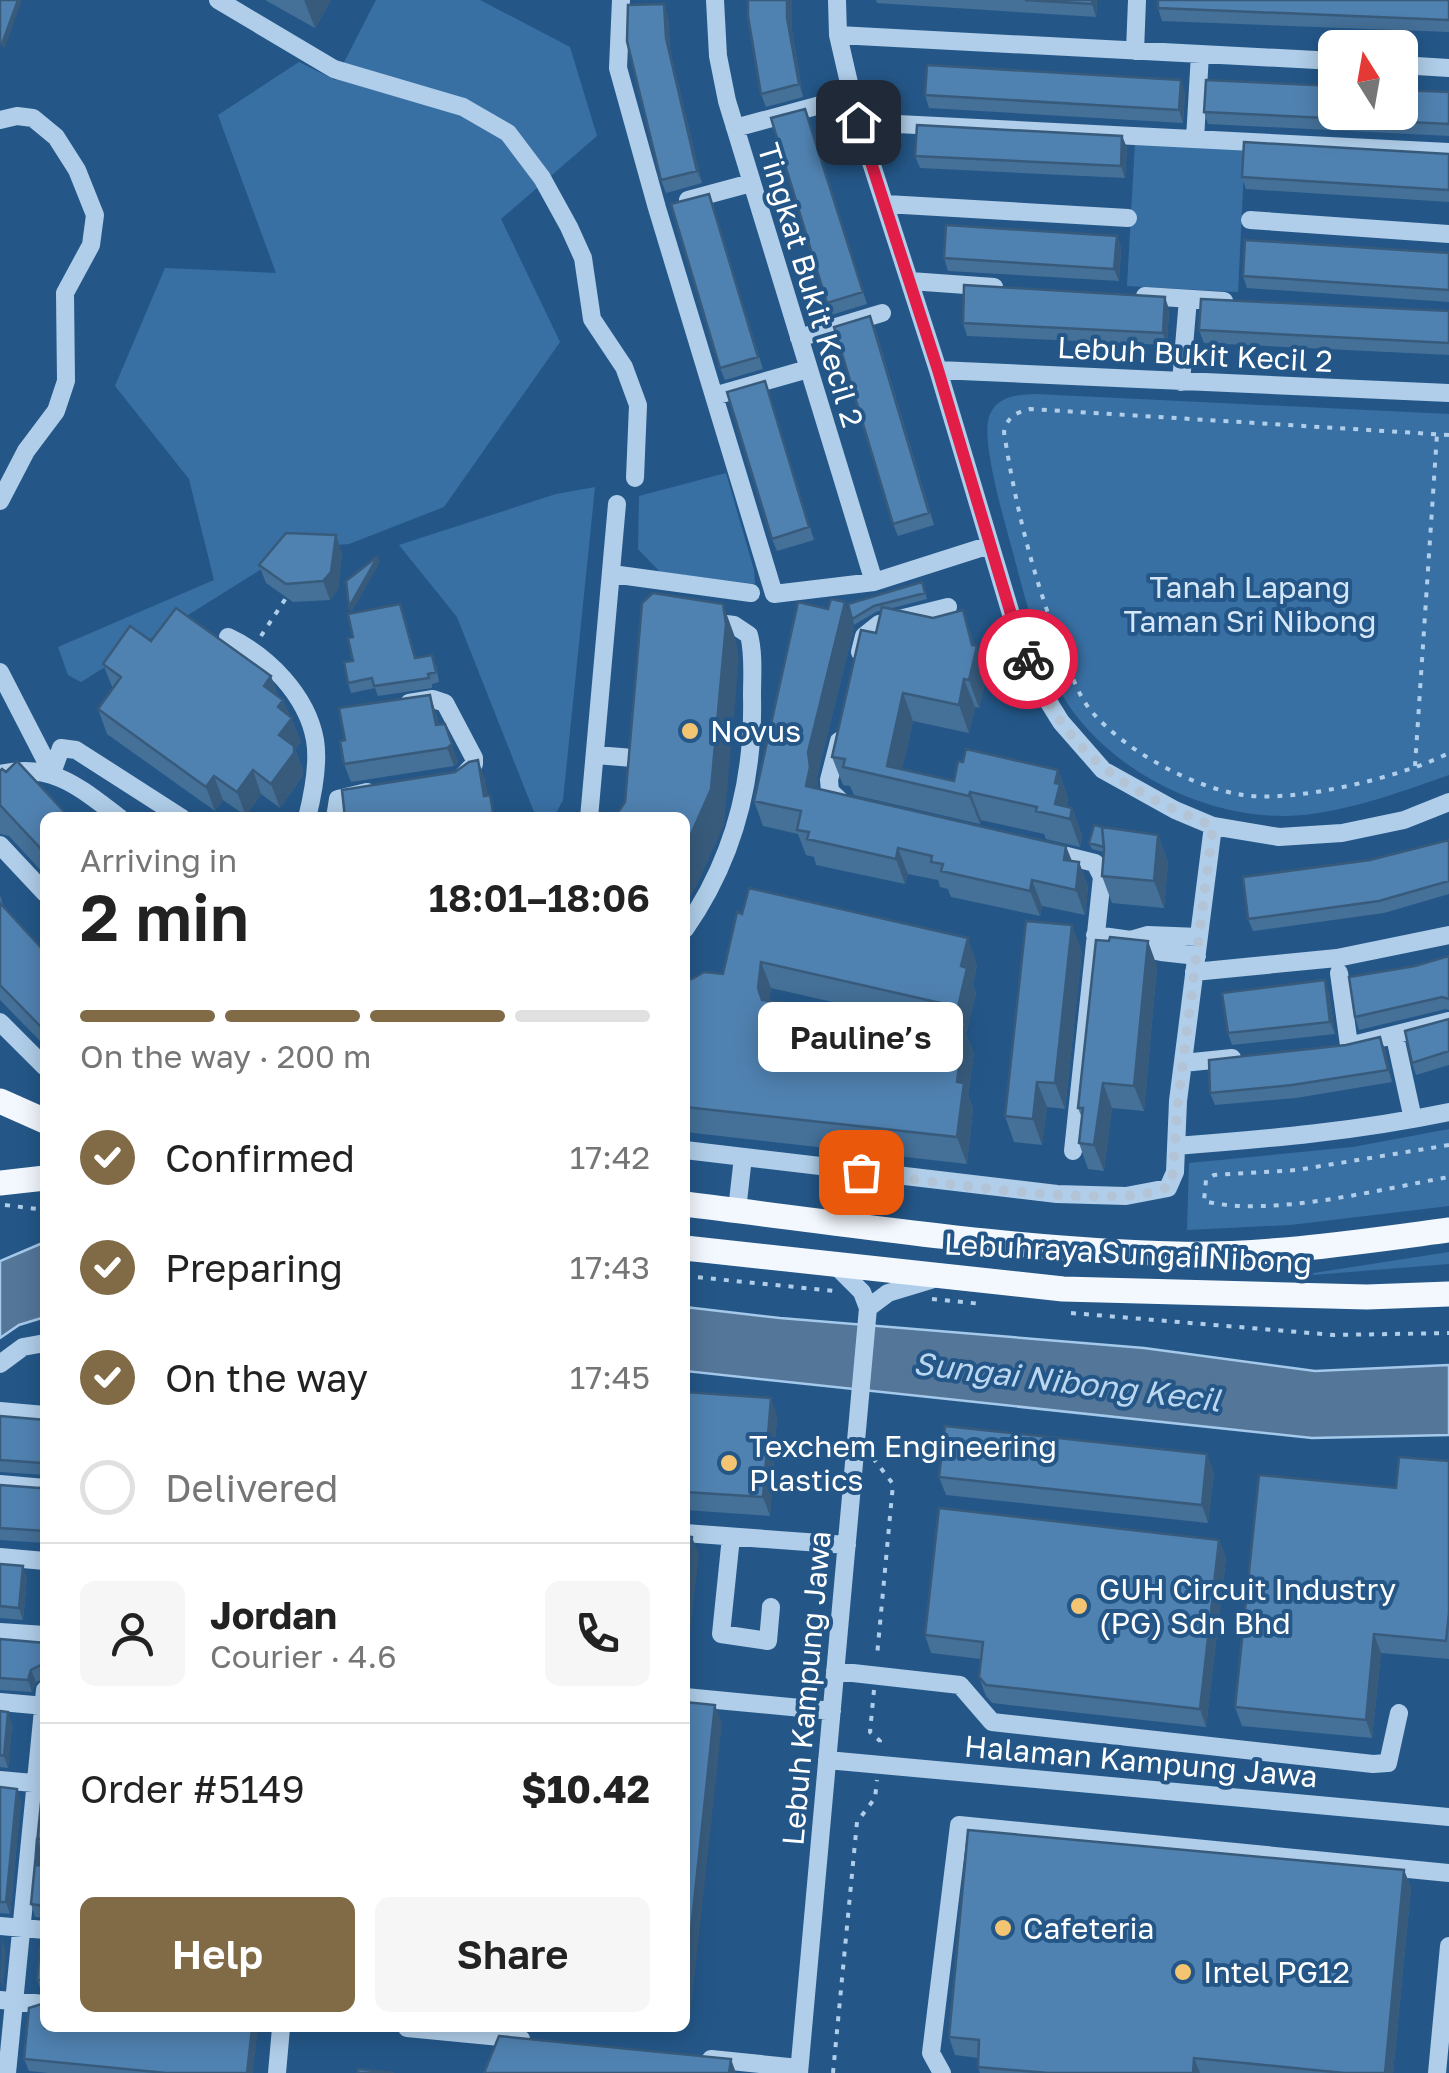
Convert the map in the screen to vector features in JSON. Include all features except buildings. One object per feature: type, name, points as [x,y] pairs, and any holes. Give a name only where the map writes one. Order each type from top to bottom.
[{"type":"main road","points":[[0,1101],[40,1120]]},
{"type":"main road","points":[[0,1113],[40,1121]]},
{"type":"main road","points":[[0,1172],[40,1176]]},
{"type":"main road","points":[[0,1183],[40,1178]]},
{"type":"main road","name":"Lebuhraya Sungai Nibong","points":[[690,1205],[1044,1246],[1178,1254],[1247,1253],[1449,1230]]},
{"type":"main road","name":"Lebuhraya Sungai Nibong","points":[[690,1249],[834,1264],[937,1288],[1367,1297],[1449,1294]]},
{"type":"street","points":[[218,0],[334,69],[462,107],[508,132],[542,178],[569,227],[583,258],[592,318],[624,367],[638,405],[635,478]]},
{"type":"street","points":[[622,0],[618,68],[774,594],[874,582],[990,545]]},
{"type":"street","name":"Tingkat Bukit Kecil 2","points":[[715,0],[718,56],[735,128],[874,582]]},
{"type":"street","points":[[837,0],[838,35],[858,122],[1014,624],[1038,685],[1069,733],[1102,770],[1213,826],[1279,837],[1342,833],[1404,820],[1449,802]]},
{"type":"street","points":[[1134,51],[1137,0]]},
{"type":"street","points":[[838,35],[1318,61]]},
{"type":"street","points":[[1195,139],[1200,54]]},
{"type":"street","points":[[1418,66],[1449,68]]},
{"type":"street","points":[[735,128],[824,104]]},
{"type":"street","points":[[0,120],[16,116],[33,118],[56,137],[77,170],[95,214],[90,245],[66,293],[66,382],[56,410],[26,451],[1,503]]},
{"type":"street","points":[[858,122],[1449,152]]},
{"type":"street","points":[[657,208],[751,183]]},
{"type":"street","points":[[886,204],[1128,218]]},
{"type":"street","points":[[1250,220],[1449,234]]},
{"type":"street","points":[[910,281],[1009,288]]},
{"type":"street","points":[[1128,296],[1244,302]]},
{"type":"street","points":[[1181,382],[1188,299]]},
{"type":"street","points":[[799,338],[882,313]]},
{"type":"street","points":[[714,396],[808,369]]},
{"type":"street","name":"Lebuh Bukit Kecil 2","points":[[938,370],[1449,393]]},
{"type":"street","points":[[590,812],[617,504]]},
{"type":"street","points":[[612,574],[751,593]]},
{"type":"street","points":[[856,672],[864,636],[870,630],[879,624],[948,607]]},
{"type":"street","points":[[690,920],[720,868],[748,785],[752,759],[748,635],[734,625],[700,620]]},
{"type":"street","points":[[228,637],[254,649],[275,669],[302,707],[314,736],[316,753],[308,812]]},
{"type":"street","points":[[0,672],[52,773]]},
{"type":"street","points":[[398,705],[433,699],[445,703],[474,758],[466,774],[440,781]]},
{"type":"street","points":[[842,726],[830,791],[840,804],[868,811]]},
{"type":"street","points":[[52,773],[61,748],[76,750],[173,812]]},
{"type":"street","points":[[596,755],[633,757]]},
{"type":"street","points":[[0,774],[29,770],[52,773],[111,812]]},
{"type":"street","points":[[336,812],[338,799],[383,790]]},
{"type":"street","points":[[690,1151],[1057,1194],[1126,1196],[1168,1188],[1175,1172],[1183,1063],[1213,826]]},
{"type":"street","points":[[0,845],[40,888]]},
{"type":"street","points":[[1022,845],[1094,864],[1102,877],[1073,1151]]},
{"type":"street","points":[[1096,936],[1131,940],[1145,949],[1196,955],[1337,958],[1449,935]]},
{"type":"street","points":[[1339,972],[1340,1046],[1395,1037],[1449,1021]]},
{"type":"street","points":[[0,1022],[40,1062]]},
{"type":"street","points":[[1395,1037],[1414,1119]]},
{"type":"street","points":[[1183,1063],[1259,1056]]},
{"type":"street","points":[[1176,1146],[1306,1136],[1449,1112]]},
{"type":"street","points":[[737,1210],[743,1157]]},
{"type":"street","points":[[834,1264],[850,1278],[868,1313],[907,1285],[937,1288]]},
{"type":"street","name":"Lebuh Kampung Jawa","points":[[799,2070],[868,1313]]},
{"type":"street","points":[[0,1364],[22,1348],[40,1344]]},
{"type":"street","points":[[0,1411],[40,1415]]},
{"type":"street","points":[[0,1484],[40,1488]]},
{"type":"street","points":[[690,1533],[847,1545]]},
{"type":"street","points":[[732,1537],[721,1634],[768,1641],[771,1607]]},
{"type":"street","points":[[0,1557],[40,1561]]},
{"type":"street","points":[[0,1632],[40,1636]]},
{"type":"street","points":[[835,1672],[960,1685],[992,1722],[1373,1764],[1388,1763],[1399,1714]]},
{"type":"street","points":[[690,1697],[832,1711]]},
{"type":"street","points":[[0,1702],[40,1700]]},
{"type":"street","name":"Halaman Kampung Jawa","points":[[827,1760],[1449,1817]]},
{"type":"street","points":[[0,1780],[40,1784],[37,1854],[7,2000],[7,2073]]},
{"type":"street","points":[[942,2073],[931,2053],[958,1825],[1449,1874]]},
{"type":"street","points":[[0,1926],[40,1930]]},
{"type":"street","points":[[1437,2073],[1449,1946]]},
{"type":"street","points":[[7,2000],[40,2003]]},
{"type":"street","points":[[277,2073],[281,2032]]},
{"type":"street","points":[[447,2032],[544,2042]]},
{"type":"street","points":[[700,2058],[799,2070]]},
{"type":"path","points":[[1449,434],[1030,409],[1016,412],[1006,421],[1004,432],[1016,505],[1048,616],[1078,690],[1091,711],[1126,743],[1166,769],[1244,795],[1332,788],[1449,753]]},
{"type":"path","points":[[1415,766],[1437,434]]},
{"type":"path","points":[[254,649],[286,598]]},
{"type":"path","points":[[1449,1145],[1297,1170],[1214,1175],[1206,1180],[1202,1196],[1204,1201],[1216,1204],[1272,1205],[1449,1177]]},
{"type":"path","points":[[0,1205],[40,1209]]},
{"type":"path","points":[[690,1276],[840,1291]]},
{"type":"path","points":[[937,1288],[987,1304]]},
{"type":"path","points":[[1062,1312],[1334,1335],[1449,1333]]},
{"type":"green space","points":[[376,0],[480,0],[570,47],[597,136],[501,219],[560,342],[444,507],[349,544],[295,548],[81,682],[68,675],[58,647],[214,580],[189,479],[115,386],[165,268],[276,273],[218,115],[299,62],[335,80]]},
{"type":"green space","points":[[1135,142],[1245,148],[1238,292],[1127,286]]},
{"type":"green space","name":"Tanah Lapang Taman Sri Nibong","points":[[1036,394],[1449,414],[1449,775],[1327,812],[1254,814],[1221,808],[1158,783],[1102,744],[1061,693],[1045,659],[990,460],[988,425],[994,408],[1010,397]]},
{"type":"green space","points":[[726,473],[755,584],[660,572],[638,549],[639,496]]},
{"type":"green space","points":[[595,487],[563,800],[557,812],[534,812],[457,617],[399,545],[556,494]]},
{"type":"green space","points":[[1449,1129],[1449,1206],[1290,1225],[1187,1230],[1189,1163],[1353,1147]]},
{"type":"green space","points":[[1449,1252],[1449,1264],[1288,1277]]},
{"type":"water","points":[[40,1244],[40,1319],[19,1325],[0,1338],[0,1261]]},
{"type":"water","name":"Sungai Nibong Kecil","points":[[690,1308],[1144,1348],[1315,1371],[1449,1365],[1449,1435],[1312,1438],[690,1372]]},
{"type":"way so far","points":[[861,1172],[1057,1194],[1126,1196],[1162,1190],[1172,1184],[1178,1101],[1213,826],[1102,770],[1061,722],[1038,685],[1028,659]]},
{"type":"place","name":"Novus","points":[[690,731]]},
{"type":"place","name":"Pauline’s","points":[[861,1172]]},
{"type":"place","name":"Texchem Engineering Plastics","points":[[729,1463]]},
{"type":"place","name":"GUH Circuit Industry (PG) Sdn Bhd","points":[[1079,1606]]},
{"type":"place","name":"Cafeteria","points":[[1003,1928]]},
{"type":"place","name":"Intel PG12","points":[[1183,1972]]},
{"type":"route","points":[[858,122],[1028,659]]}]
